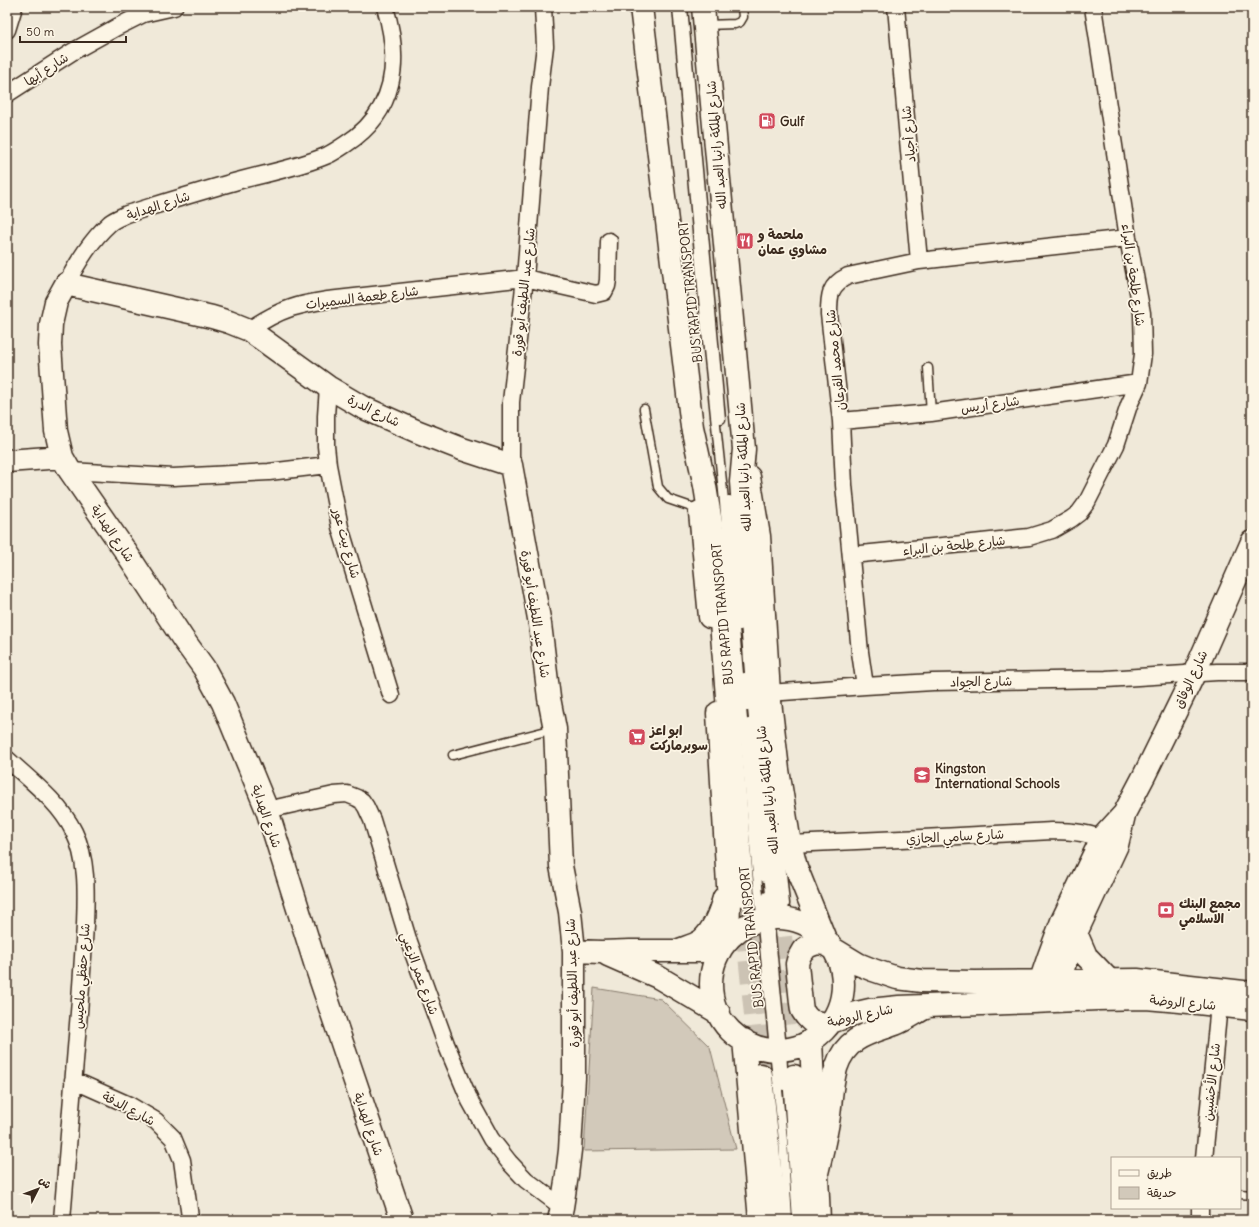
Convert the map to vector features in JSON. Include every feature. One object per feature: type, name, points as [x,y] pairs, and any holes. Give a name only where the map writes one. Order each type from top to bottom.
[{"type":"street","points":[[7,30],[14,7]]},
{"type":"street","name":"شارع أبها","points":[[7,94],[72,52],[142,10],[174,7]]},
{"type":"street","name":"شارع الهداية","points":[[385,7],[390,22],[393,40],[392,80],[388,92],[372,122],[354,139],[330,154],[306,163],[127,214],[111,222],[79,260],[56,302],[51,324],[50,345],[56,431],[66,464],[204,668],[226,710],[267,810],[316,966],[402,1220]]},
{"type":"street","name":"شارع عبد اللطيف أبو قورة","points":[[543,7],[545,46],[540,87],[525,278],[511,402],[511,465],[540,624],[549,698],[555,728],[561,866],[570,912],[574,951],[574,1078],[570,1150],[560,1213]]},
{"type":"street","points":[[641,7],[692,427],[736,890],[702,940],[678,950]]},
{"type":"street","name":"شارع أجياد","points":[[896,7],[919,261]]},
{"type":"street","name":"شارع طلحة بن البراء","points":[[851,555],[1029,537],[1052,530],[1072,519],[1079,513],[1087,502],[1116,445],[1129,405],[1139,383],[1143,354],[1142,313],[1128,238],[1093,7]]},
{"type":"street","name":"شارع الملكة رانيا العبد الله","points":[[704,16],[744,449],[741,482],[758,698],[770,914]]},
{"type":"street","name":"شارع محمد القرعان","points":[[864,686],[844,485],[841,421],[829,314],[831,290],[837,282],[848,276],[919,261],[1128,238]]},
{"type":"street","name":"شارع طعمة السميرات","points":[[249,330],[274,315],[301,305],[328,300],[525,278],[596,294],[604,292],[607,286],[609,241]]},
{"type":"street","points":[[66,284],[212,317],[249,330]]},
{"type":"street","name":"شارع الدرة","points":[[249,330],[328,387],[362,407],[416,431],[462,449],[511,465]]},
{"type":"street","name":"شارع أريس","points":[[841,421],[931,413],[1139,383]]},
{"type":"street","name":"شارع بيت عور","points":[[328,387],[326,446],[328,465],[340,527],[391,695]]},
{"type":"street","points":[[692,427],[705,486],[715,548],[736,890],[729,902],[724,945],[713,970],[712,992],[719,1013],[730,1029],[744,1040],[754,1045],[778,1049],[802,1045],[818,1035],[831,1022],[840,1005],[843,976],[840,966],[828,943],[796,867],[790,844],[778,770],[768,693],[759,536],[744,449]]},
{"type":"street","points":[[7,461],[66,464],[173,477],[269,472],[328,465]]},
{"type":"street","name":"شارع الوفاق","points":[[1042,1002],[1049,981],[1062,921],[1110,842],[1144,776],[1194,674],[1252,542]]},
{"type":"street","name":"شارع الجواد","points":[[768,693],[933,682],[1106,679],[1252,672]]},
{"type":"street","name":"شارع حفظي ملحيس","points":[[7,760],[53,802],[66,818],[75,833],[81,850],[84,870],[84,953],[62,1220]]},
{"type":"street","name":"شارع عمر الزعبي","points":[[267,810],[334,795],[347,794],[362,801],[372,820],[408,938],[446,1044],[470,1101],[491,1139],[509,1162],[560,1213]]},
{"type":"street","name":"شارع سامي الجازي","points":[[790,844],[1052,830],[1073,831],[1090,834],[1110,842]]},
{"type":"street","name":"شارع الوفاق","points":[[1049,981],[1076,933],[1110,842]]},
{"type":"street","points":[[574,951],[601,952],[678,950],[724,945],[738,931],[770,914],[809,926],[828,943]]},
{"type":"street","points":[[1076,933],[1086,956],[1109,980]]},
{"type":"street","name":"شارع الروضة","points":[[1252,993],[1152,981],[922,981],[897,978],[858,964],[828,943],[817,943],[803,950],[797,964],[802,1010],[811,1021],[825,1024],[870,1010],[899,1007],[1097,999],[1146,998],[1252,1009]]},
{"type":"street","points":[[601,952],[658,977],[719,1013]]},
{"type":"street","name":"شارع الأخشبين","points":[[1204,1157],[1219,1005]]},
{"type":"street","points":[[817,1173],[828,1122],[834,1073],[839,1059],[845,1049],[866,1033],[905,1020],[928,1006]]},
{"type":"street","points":[[744,1040],[760,1220]]},
{"type":"street","points":[[811,1040],[819,1220]]},
{"type":"street","points":[[761,1075],[775,1220]]},
{"type":"street","points":[[794,1076],[804,1220]]},
{"type":"street","name":"شارع الدفة","points":[[73,1080],[129,1105],[156,1121],[173,1138],[182,1160],[190,1217]]},
{"type":"street","points":[[1200,1209],[1200,1220]]},
{"type":"lane","name":"BUS RAPID TRANSPORT","points":[[677,7],[696,230],[723,491],[753,834],[770,914]]},
{"type":"lane","name":"BUS RAPID TRANSPORT","points":[[683,7],[760,842],[770,914],[788,1220]]},
{"type":"lane","points":[[704,16],[735,24],[740,22],[743,17],[742,7]]},
{"type":"lane","points":[[928,368],[931,413]]},
{"type":"lane","points":[[644,409],[658,487],[668,499],[700,510]]},
{"type":"lane","points":[[453,755],[555,728]]},
{"type":"lane","name":"BUS RAPID TRANSPORT","points":[[778,1049],[794,1220]]},
{"type":"lane","points":[[1241,1194],[1252,1195]]},
{"type":"green space","points":[[594,988],[661,999],[710,1047],[736,1149],[584,1151]]},
{"type":"tunnel","points":[[743,895],[761,1075]]},
{"type":"tunnel","points":[[778,904],[794,1076]]},
{"type":"place","name":"Gulf","points":[[767,121]]},
{"type":"place","name":"ملحمة و مشاوي عمان","points":[[745,241]]},
{"type":"place","name":"ابو اعز سوبرماركت","points":[[637,737]]},
{"type":"place","name":"Kingston International Schools","points":[[922,775]]},
{"type":"place","name":"مجمع البنك الاسلامي","points":[[1166,910]]}]
